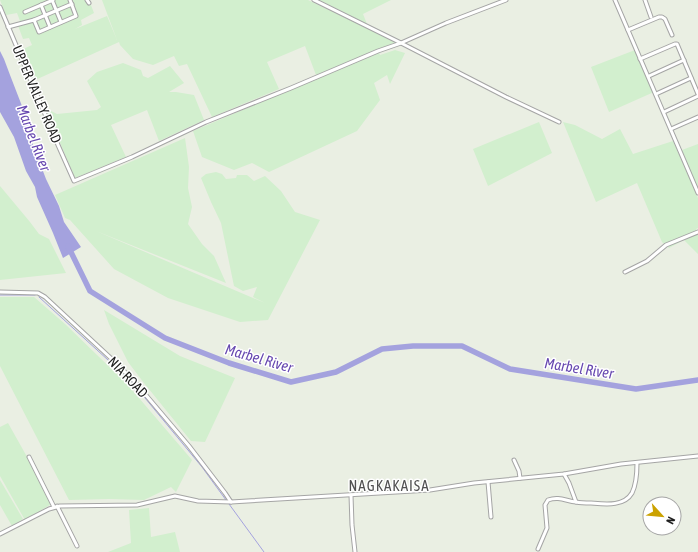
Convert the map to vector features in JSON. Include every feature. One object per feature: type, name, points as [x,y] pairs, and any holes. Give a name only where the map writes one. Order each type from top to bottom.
[{"type":"street","points":[[25,12],[53,0],[61,22]]},
{"type":"street","points":[[34,20],[39,32],[76,16],[70,0]]},
{"type":"street","points":[[314,0],[500,94],[559,122]]},
{"type":"street","points":[[401,43],[446,23],[506,0]]},
{"type":"street","points":[[615,0],[640,59],[649,76],[698,193]]},
{"type":"street","points":[[645,0],[651,17]]},
{"type":"street","points":[[8,27],[34,20],[72,4]]},
{"type":"street","points":[[41,5],[50,27]]},
{"type":"street","name":"UPPER VALLEY ROAD","points":[[0,7],[74,181],[125,160],[206,122],[378,51],[401,43]]},
{"type":"street","points":[[628,30],[662,17],[672,35]]},
{"type":"street","points":[[640,59],[676,43],[678,44],[698,95],[664,112]]},
{"type":"street","points":[[649,76],[684,60]]},
{"type":"street","points":[[656,94],[691,78]]},
{"type":"street","points":[[671,129],[698,117]]},
{"type":"street","points":[[625,272],[648,261],[666,245],[698,232]]},
{"type":"street","name":"NIA ROAD","points":[[0,292],[34,293],[41,294],[46,298],[134,381],[193,452],[231,502]]},
{"type":"street","points":[[0,534],[56,507],[74,505],[138,505],[175,496],[198,501],[231,502],[430,490],[698,456]]},
{"type":"street","points":[[29,457],[77,546]]},
{"type":"street","points":[[514,460],[519,471],[520,478]]},
{"type":"street","points":[[538,549],[547,528],[547,501],[550,499],[562,498],[576,502],[605,504],[624,500],[633,492],[637,463]]},
{"type":"street","points":[[564,474],[576,502]]},
{"type":"street","points":[[488,482],[491,517]]},
{"type":"street","points":[[351,495],[355,552]]},
{"type":"green space","points":[[0,0],[89,0],[94,13],[81,20],[82,25],[75,29],[107,16],[117,40],[102,0],[308,0],[396,42],[316,75],[305,46],[267,62],[279,89],[212,117],[187,64],[179,66],[174,56],[153,65],[133,59],[119,42],[33,81],[21,50],[32,45],[29,38],[23,39],[17,23],[20,21],[17,13],[6,15]]},
{"type":"green space","points":[[319,0],[391,0],[363,14],[367,24]]},
{"type":"green space","points":[[395,50],[405,53],[390,84],[387,75],[374,83],[380,100],[357,131],[269,172],[252,163],[234,170],[202,157],[193,131],[379,52],[380,55]]},
{"type":"green space","points":[[635,50],[654,92],[609,112],[591,67]]},
{"type":"green space","points":[[123,63],[141,70],[143,76],[148,78],[170,66],[184,83],[169,92],[194,95],[204,120],[159,141],[147,110],[111,125],[126,157],[75,178],[47,112],[51,111],[57,114],[97,110],[101,107],[87,81],[97,72]]},
{"type":"green space","points":[[539,122],[552,153],[488,186],[473,149]]},
{"type":"green space","points":[[563,122],[575,125],[602,139],[620,129],[633,154],[673,141],[698,198],[698,228],[696,229],[698,233],[698,254],[684,240],[669,248],[662,242],[637,183],[596,202]]},
{"type":"green space","points":[[185,138],[189,167],[188,188],[192,207],[188,224],[202,244],[214,256],[226,283],[96,231],[265,303],[253,297],[257,287],[243,291],[234,286],[221,223],[201,178],[206,174],[216,172],[222,174],[226,179],[236,178],[237,175],[247,175],[254,181],[265,176],[281,191],[295,212],[320,220],[268,320],[240,322],[168,298],[114,269],[70,220],[65,218],[55,195]]},
{"type":"green space","points":[[698,144],[698,190],[682,150]]},
{"type":"green space","points":[[0,186],[39,234],[49,239],[66,273],[0,280]]},
{"type":"green space","points":[[0,297],[34,297],[65,324],[127,384],[192,460],[176,492],[171,487],[144,500],[69,500],[0,366]]},
{"type":"green space","points":[[104,310],[180,356],[235,378],[205,442],[191,441],[144,383],[128,362],[109,324]]},
{"type":"green space","points":[[8,423],[53,503],[25,520],[0,476],[0,427]]},
{"type":"green space","points":[[0,480],[23,519],[12,526],[0,505]]},
{"type":"green space","points":[[149,508],[151,537],[175,532],[180,552],[108,552],[131,543],[129,510]]},
{"type":"water","points":[[0,51],[27,119],[33,145],[46,179],[59,206],[64,222],[81,247],[63,258],[37,197],[35,187],[26,171],[14,137],[0,112]]},
{"type":"waterway","name":"Marbel River","points":[[68,246],[90,291],[165,338],[229,363],[291,382],[336,372],[382,349],[413,346],[462,346],[510,369],[636,389],[698,380]]},
{"type":"waterway","points":[[0,295],[35,295]]},
{"type":"waterway","points":[[39,297],[131,381],[202,467],[226,500]]},
{"type":"waterway","points":[[229,504],[264,552]]},
{"type":"district","name":"NAGKAKAISA","points":[[389,485]]}]
